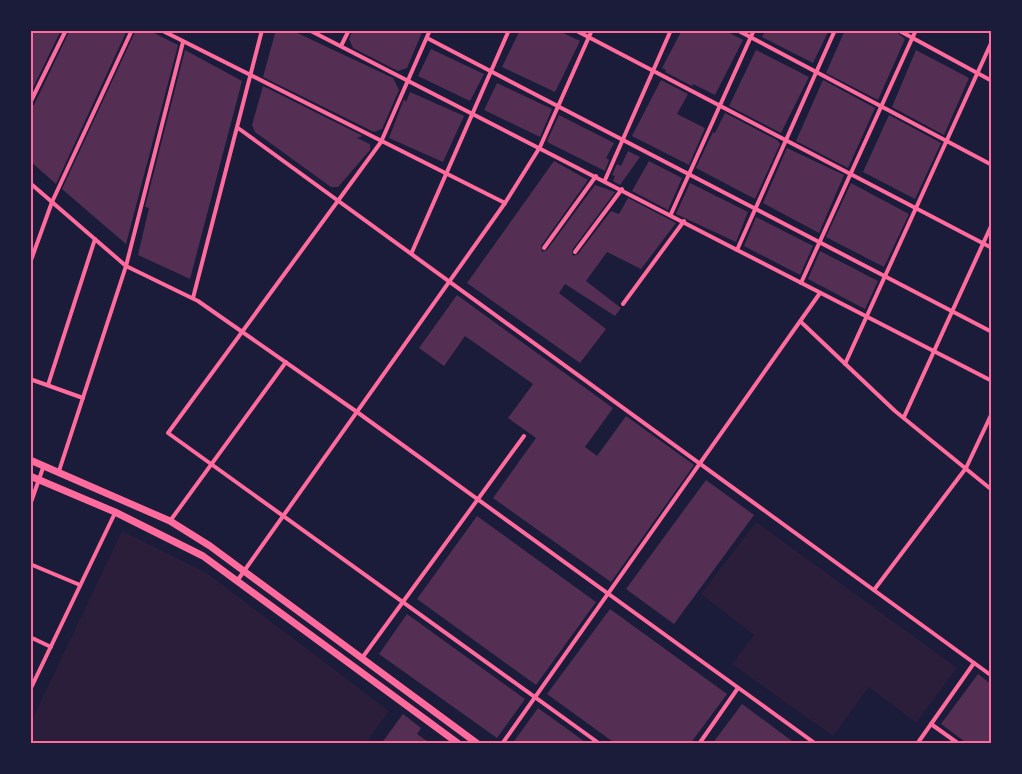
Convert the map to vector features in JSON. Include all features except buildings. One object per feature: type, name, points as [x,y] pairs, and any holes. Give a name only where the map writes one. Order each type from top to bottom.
[{"type":"main road","points":[[30,460],[170,521],[244,571],[478,744]]},
{"type":"main road","points":[[30,476],[115,512],[203,556],[459,744]]},
{"type":"street","points":[[30,103],[66,30]]},
{"type":"street","points":[[30,263],[52,202],[132,30]]},
{"type":"street","points":[[161,30],[505,203]]},
{"type":"street","points":[[193,298],[262,30]]},
{"type":"street","points":[[309,30],[471,111],[992,381]]},
{"type":"street","points":[[341,46],[349,30]]},
{"type":"street","points":[[430,30],[381,142],[168,433],[600,744]]},
{"type":"street","points":[[412,252],[471,111],[509,30]]},
{"type":"street","points":[[575,30],[992,248]]},
{"type":"street","points":[[237,581],[452,282],[505,203],[540,147],[592,30]]},
{"type":"street","points":[[605,180],[671,30]]},
{"type":"street","points":[[737,30],[992,165]]},
{"type":"street","points":[[670,214],[690,175],[754,30]]},
{"type":"street","points":[[737,250],[835,30]]},
{"type":"street","points":[[898,30],[992,81]]},
{"type":"street","points":[[801,283],[883,107],[916,30]]},
{"type":"street","points":[[427,38],[992,332]]},
{"type":"street","points":[[845,364],[868,318],[992,41]]},
{"type":"street","points":[[59,471],[126,266],[183,42]]},
{"type":"street","points":[[238,128],[412,252],[992,676]]},
{"type":"street","points":[[544,249],[596,176]]},
{"type":"street","points":[[30,183],[126,266],[193,298],[286,362],[477,498],[812,743]]},
{"type":"street","points":[[575,252],[622,189]]},
{"type":"street","points":[[623,304],[684,221]]},
{"type":"street","points":[[904,418],[992,224]]},
{"type":"street","points":[[48,385],[95,239]]},
{"type":"street","points":[[502,744],[820,293]]},
{"type":"street","points":[[801,322],[904,418],[992,490]]},
{"type":"street","points":[[170,521],[286,362]]},
{"type":"street","points":[[30,379],[83,398]]},
{"type":"street","points":[[874,590],[966,468],[992,412]]},
{"type":"street","points":[[362,658],[524,436]]},
{"type":"street","points":[[30,505],[44,465]]},
{"type":"street","points":[[30,690],[115,512]]},
{"type":"street","points":[[30,564],[80,585]]},
{"type":"street","points":[[30,637],[51,647]]},
{"type":"street","points":[[917,744],[974,663]]},
{"type":"street","points":[[699,744],[738,688]]},
{"type":"street","points":[[931,724],[958,744]]},
{"type":"shaded area","points":[[756,522],[957,668],[916,723],[869,687],[833,736],[732,664],[754,635],[701,594]]},
{"type":"shaded area","points":[[122,531],[207,573],[389,711],[365,744],[30,744],[30,724]]}]
